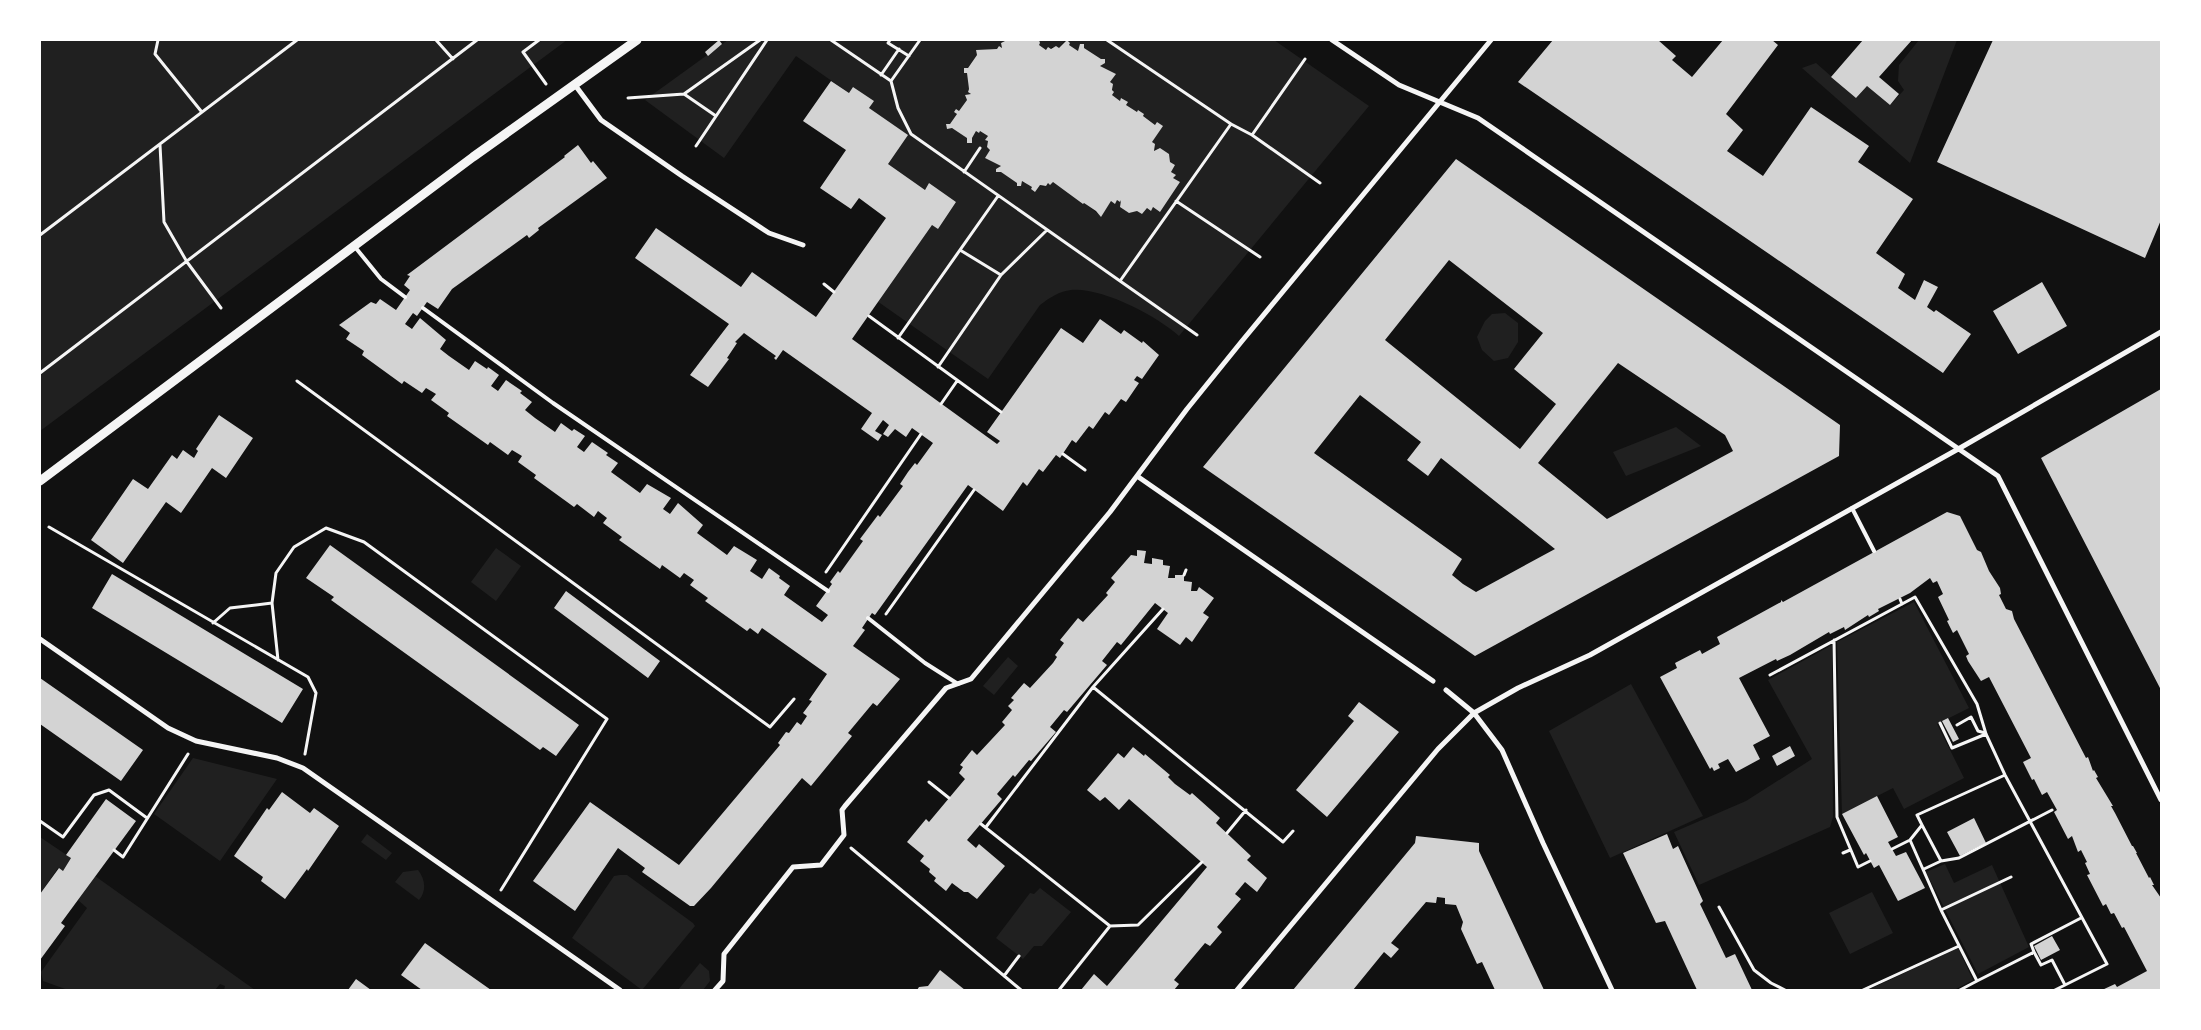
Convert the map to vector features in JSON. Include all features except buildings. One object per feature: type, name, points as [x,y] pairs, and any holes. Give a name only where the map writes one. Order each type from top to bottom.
[{"type":"street","points":[[40,481],[556,98],[638,40]]},
{"type":"street","points":[[1332,40],[1399,85],[1478,118],[1960,448],[1998,476],[2161,800]]},
{"type":"street","points":[[715,990],[723,981],[724,954],[793,868],[821,865],[844,836],[842,810],[946,688],[971,679],[1110,512],[1242,341],[1441,103],[1491,40]]},
{"type":"street","points":[[575,85],[599,118],[617,131],[769,233],[803,245]]},
{"type":"street","points":[[1236,990],[1438,749],[1474,713],[1518,688],[1590,655],[1960,448],[2161,332]]},
{"type":"street","points":[[1137,476],[1433,681]]},
{"type":"street","points":[[40,639],[168,728],[196,741],[277,758],[303,768],[620,990]]},
{"type":"street","points":[[1446,690],[1474,713],[1502,750],[1612,990]]},
{"type":"lane","points":[[355,247],[381,279],[405,297]]},
{"type":"lane","points":[[422,308],[553,403],[828,590]]},
{"type":"lane","points":[[1852,508],[1874,551]]},
{"type":"lane","points":[[868,618],[925,663],[958,684]]},
{"type":"path","points":[[158,40],[155,54],[201,111]]},
{"type":"path","points":[[40,235],[297,40]]},
{"type":"path","points":[[436,40],[453,59]]},
{"type":"path","points":[[40,373],[477,40]]},
{"type":"path","points":[[539,40],[523,52],[556,98]]},
{"type":"path","points":[[628,98],[684,94],[760,40]]},
{"type":"path","points":[[696,146],[768,40]]},
{"type":"path","points":[[831,40],[891,82],[898,108],[911,134],[1196,335]]},
{"type":"path","points":[[890,40],[888,43],[909,56]]},
{"type":"path","points":[[891,82],[920,40]]},
{"type":"path","points":[[1107,40],[1230,124],[1252,135],[1320,183]]},
{"type":"path","points":[[881,74],[899,49]]},
{"type":"path","points":[[1252,135],[1305,60]]},
{"type":"path","points":[[684,94],[716,116]]},
{"type":"path","points":[[1120,281],[1230,124]]},
{"type":"path","points":[[160,145],[164,222],[187,262],[221,308]]},
{"type":"path","points":[[964,172],[980,148]]},
{"type":"path","points":[[898,338],[998,196]]},
{"type":"path","points":[[1176,201],[1260,257]]},
{"type":"path","points":[[938,367],[1001,275],[1047,230]]},
{"type":"path","points":[[960,250],[1001,275]]},
{"type":"path","points":[[824,284],[834,292]]},
{"type":"path","points":[[869,316],[1001,412]]},
{"type":"path","points":[[298,381],[770,728],[794,699]]},
{"type":"path","points":[[940,404],[957,381]]},
{"type":"path","points":[[818,584],[921,434]]},
{"type":"path","points":[[1063,454],[1085,470]]},
{"type":"path","points":[[878,626],[974,490]]},
{"type":"path","points":[[48,527],[308,677],[316,693],[303,768]]},
{"type":"path","points":[[278,660],[272,603],[276,573],[294,547],[326,528],[364,542],[607,719],[494,902]]},
{"type":"path","points":[[1184,575],[1186,570]]},
{"type":"path","points":[[1770,675],[1915,597],[1977,704],[1986,734],[2005,775],[2107,964],[2055,990]]},
{"type":"path","points":[[1900,599],[1902,604]]},
{"type":"path","points":[[213,623],[230,608],[272,603]]},
{"type":"path","points":[[986,827],[1093,687],[1163,609]]},
{"type":"path","points":[[1834,640],[1837,817],[1858,867],[1870,861]]},
{"type":"path","points":[[1093,687],[1283,842],[1293,831]]},
{"type":"path","points":[[1957,725],[1971,718],[1978,730],[1986,734]]},
{"type":"path","points":[[1940,723],[1952,748],[1986,734]]},
{"type":"path","points":[[114,850],[123,857],[196,741]]},
{"type":"path","points":[[1941,860],[1917,815],[2005,775]]},
{"type":"path","points":[[929,782],[949,798]]},
{"type":"path","points":[[40,821],[63,837],[94,794],[109,790],[147,818]]},
{"type":"path","points":[[1227,833],[1246,810]]},
{"type":"path","points":[[1924,869],[1941,860],[1959,858],[2052,810]]},
{"type":"path","points":[[981,824],[1110,926],[1138,925],[1202,862]]},
{"type":"path","points":[[1892,849],[1910,840],[1922,826]]},
{"type":"path","points":[[842,840],[1021,990]]},
{"type":"path","points":[[1910,840],[1941,910],[1977,981]]},
{"type":"path","points":[[1843,853],[1850,850]]},
{"type":"path","points":[[1941,910],[2011,877]]},
{"type":"path","points":[[1719,907],[1754,970],[1771,983],[1785,990]]},
{"type":"path","points":[[2065,985],[2052,960],[2041,965],[2031,944],[2081,918]]},
{"type":"path","points":[[1059,990],[1110,926]]},
{"type":"path","points":[[1863,990],[1959,946]]},
{"type":"path","points":[[1960,990],[2034,952]]},
{"type":"path","points":[[1004,976],[1019,956]]},
{"type":"shaded area","points":[[40,40],[567,40],[40,431]]},
{"type":"shaded area","points":[[728,40],[1007,40],[1001,43],[1002,48],[999,46],[997,49],[976,51],[977,55],[964,73],[967,73],[968,92],[971,94],[965,95],[967,100],[959,111],[956,109],[954,112],[957,114],[950,124],[946,125],[947,128],[952,128],[972,138],[976,131],[979,133],[980,131],[988,136],[986,140],[988,141],[987,147],[990,150],[985,158],[1001,166],[996,169],[996,172],[1001,172],[1017,183],[1017,186],[1021,186],[1022,181],[1032,187],[1031,189],[1035,192],[1040,185],[1043,187],[1053,182],[1101,216],[1111,201],[1115,203],[1117,200],[1120,202],[1121,200],[1120,207],[1129,213],[1137,211],[1142,214],[1147,208],[1151,211],[1153,207],[1160,212],[1180,182],[1173,178],[1175,175],[1171,172],[1175,165],[1170,162],[1169,154],[1154,151],[1156,149],[1152,142],[1157,122],[1155,125],[1143,116],[1144,114],[1139,110],[1137,112],[1126,105],[1127,102],[1122,98],[1120,101],[1112,95],[1113,88],[1110,82],[1116,74],[1100,66],[1103,63],[1101,59],[1084,48],[1084,44],[1078,51],[1069,45],[1070,43],[1067,40],[1274,40],[1369,106],[1179,336],[1157,320],[1128,304],[1098,293],[1071,290],[1055,295],[1040,305],[988,379],[877,301],[932,225],[938,229],[956,202],[929,183],[925,190],[888,164],[869,108],[873,101],[853,87],[849,93],[796,56],[724,158],[645,100]]},
{"type":"shaded area","points":[[1039,40],[1065,40],[1059,48],[1053,47],[1046,50],[1039,45]]},
{"type":"shaded area","points":[[1919,40],[1957,40],[1910,163],[1802,68],[1816,63],[1856,98],[1867,86],[1890,105],[1904,90],[1898,81],[1899,65]]},
{"type":"shaded area","points":[[1505,313],[1518,323],[1518,342],[1508,358],[1494,361],[1482,350],[1477,337],[1485,321],[1492,314]]},
{"type":"shaded area","points":[[1676,427],[1701,446],[1626,476],[1613,452]]},
{"type":"shaded area","points":[[496,548],[521,566],[496,601],[471,582]]},
{"type":"shaded area","points":[[1914,602],[1969,708],[1937,724],[1964,778],[1904,809],[1893,788],[1842,814],[1837,642]]},
{"type":"shaded area","points":[[1832,645],[1833,817],[1830,827],[1699,885],[1674,832],[1746,801],[1812,759],[1768,680]]},
{"type":"shaded area","points":[[1008,657],[1018,666],[994,695],[983,686]]},
{"type":"shaded area","points":[[1631,684],[1703,816],[1610,858],[1549,731]]},
{"type":"shaded area","points":[[193,758],[277,779],[220,861],[154,814]]},
{"type":"shaded area","points":[[367,834],[392,853],[386,860],[361,842]]},
{"type":"shaded area","points":[[40,837],[71,858],[63,871],[58,868],[40,894]]},
{"type":"shaded area","points":[[1945,864],[1954,883],[1992,865],[2029,947],[1978,974],[1926,872]]},
{"type":"shaded area","points":[[418,870],[424,885],[422,896],[419,900],[395,882],[403,872]]},
{"type":"shaded area","points":[[627,875],[695,926],[642,990],[572,938],[614,876]]},
{"type":"shaded area","points":[[95,876],[255,990],[224,990],[225,986],[220,984],[215,990],[68,990],[43,981],[41,972],[87,908],[78,900]]},
{"type":"shaded area","points":[[1040,888],[1071,912],[1042,946],[1034,946],[1023,959],[996,938],[1030,893],[1034,894]]},
{"type":"shaded area","points":[[1872,892],[1893,933],[1850,954],[1829,913]]},
{"type":"shaded area","points":[[1958,948],[1973,980],[1954,990],[1868,990]]},
{"type":"shaded area","points":[[700,963],[709,971],[710,981],[703,990],[678,990]]}]
